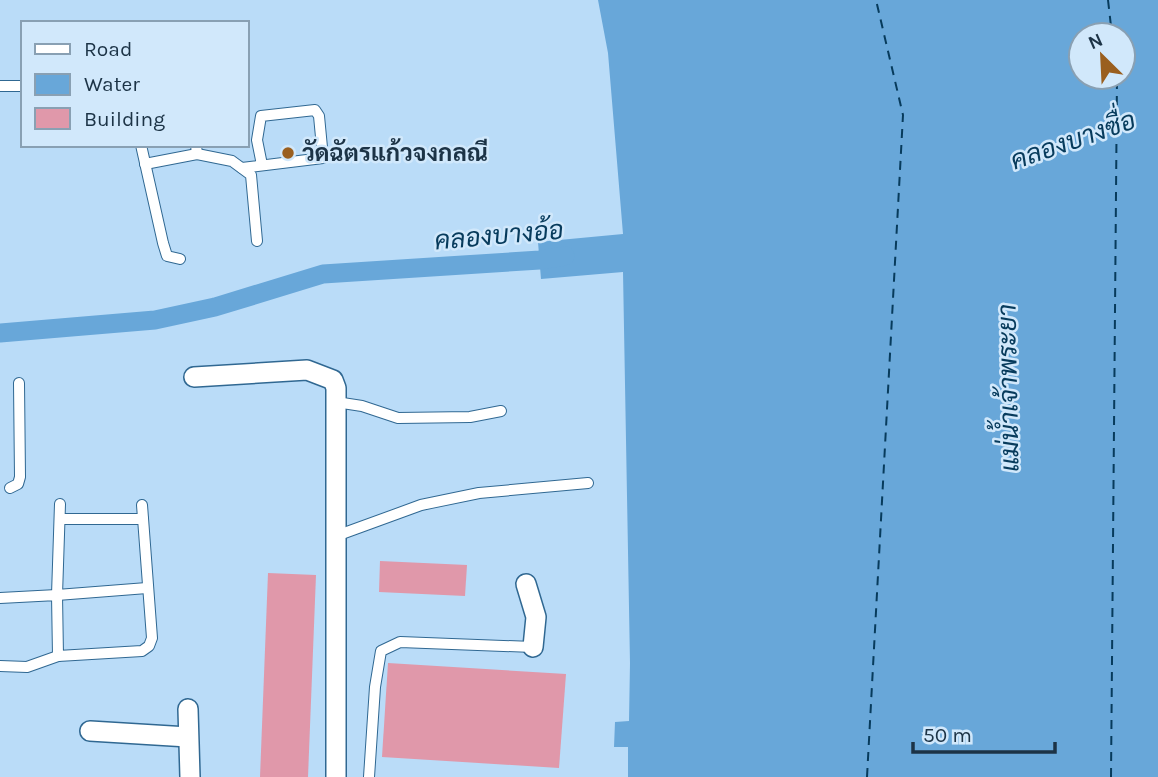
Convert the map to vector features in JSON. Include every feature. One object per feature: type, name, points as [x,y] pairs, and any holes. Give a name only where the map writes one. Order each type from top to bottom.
[{"type":"street","points":[[194,377],[307,370],[333,380],[336,388],[336,777]]},
{"type":"street","points":[[526,584],[536,617],[533,647]]},
{"type":"street","points":[[188,709],[190,777]]},
{"type":"street","points":[[90,731],[188,737]]},
{"type":"lane","points":[[0,86],[21,86]]},
{"type":"lane","points":[[242,168],[323,158],[319,116],[315,110],[261,116],[257,140],[262,165]]},
{"type":"lane","points":[[141,147],[167,256],[180,259]]},
{"type":"lane","points":[[145,164],[196,150],[232,161],[251,175],[257,241]]},
{"type":"lane","points":[[10,488],[18,484],[20,477],[19,383]]},
{"type":"lane","points":[[336,402],[362,406],[398,418],[470,417],[501,411]]},
{"type":"lane","points":[[336,536],[421,505],[479,493],[587,483]]},
{"type":"lane","points":[[58,656],[60,504]]},
{"type":"lane","points":[[0,666],[27,667],[58,656],[142,651],[149,646],[152,638],[142,505]]},
{"type":"lane","points":[[60,519],[144,519]]},
{"type":"lane","points":[[0,598],[147,588]]},
{"type":"lane","points":[[369,777],[374,687],[381,651],[400,642],[533,647]]},
{"type":"water","points":[[598,0],[1158,0],[1158,777],[628,777],[628,747],[614,747],[615,722],[629,721],[623,272],[541,279],[538,242],[623,234],[608,53]]},
{"type":"building","points":[[380,561],[467,565],[465,596],[379,592]]},
{"type":"building","points":[[268,573],[316,575],[308,777],[260,777]]},
{"type":"building","points":[[388,663],[566,674],[559,768],[382,757]]},
{"type":"waterway","name":"คลองบางอ้อ","points":[[0,333],[155,320],[215,307],[323,274],[540,260],[565,256]]},
{"type":"ferry route","points":[[867,777],[903,115],[876,0]]},
{"type":"ferry route","points":[[1108,0],[1110,21]]},
{"type":"ferry route","points":[[1111,777],[1117,91]]},
{"type":"place","name":"วัดฉัตรแก้วจงกลณี","points":[[288,153]]},
{"type":"water label","name":"คลองบางซื่อ","points":[[1073,140]]},
{"type":"water label","name":"แม่น้ำเจ้าพระยา","points":[[1008,388]]}]
